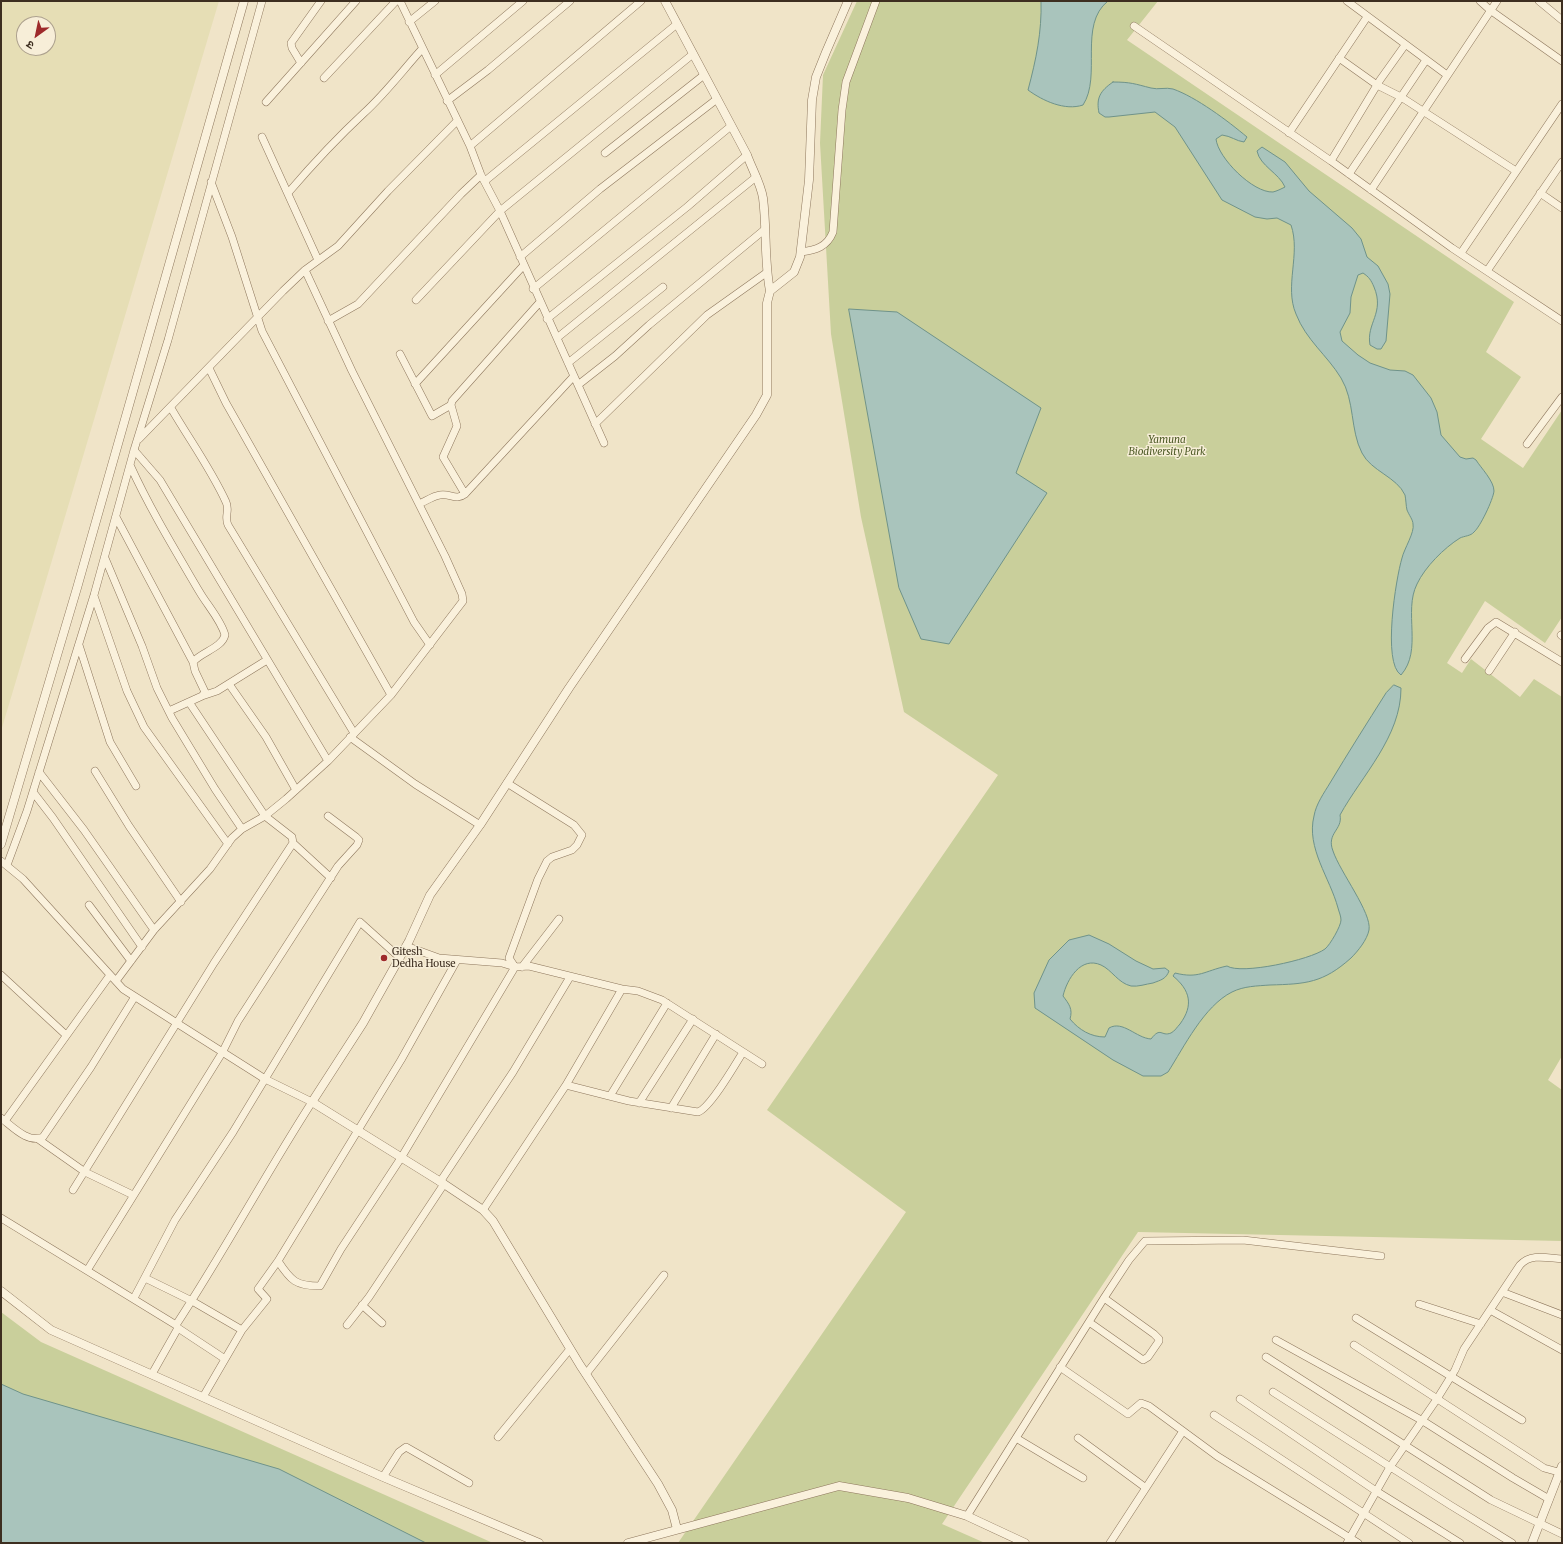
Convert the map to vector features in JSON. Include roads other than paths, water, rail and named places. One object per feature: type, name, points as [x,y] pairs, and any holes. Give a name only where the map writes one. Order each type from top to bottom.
[{"type":"street","points":[[1,844],[82,572],[244,1]]},
{"type":"street","points":[[7,865],[33,792],[94,596],[134,450],[168,340],[262,1]]},
{"type":"street","points":[[301,63],[292,48],[291,43],[321,1]]},
{"type":"street","points":[[266,102],[356,1]]},
{"type":"street","points":[[324,78],[396,1]]},
{"type":"street","points":[[400,1],[470,146],[483,178],[500,211],[524,265],[533,289],[557,338],[604,443]]},
{"type":"street","points":[[409,22],[435,1]]},
{"type":"street","points":[[435,75],[523,1]]},
{"type":"street","points":[[447,101],[570,1]]},
{"type":"street","points":[[470,146],[640,1]]},
{"type":"street","points":[[152,1374],[177,1326],[235,1231],[276,1158],[363,1023],[406,946],[430,895],[480,825],[569,688],[758,413],[767,394],[767,303],[770,291],[766,273],[762,198],[756,177],[747,155],[666,1]]},
{"type":"street","points":[[770,291],[794,272],[801,252],[809,180],[812,100],[816,77],[848,1]]},
{"type":"street","points":[[801,252],[821,248],[830,241],[833,232],[842,110],[846,82],[876,1]]},
{"type":"street","points":[[1347,1],[1447,75]]},
{"type":"street","points":[[1480,1],[1490,10],[1562,61]]},
{"type":"street","points":[[1371,190],[1497,1]]},
{"type":"street","points":[[1540,1],[1562,20]]},
{"type":"street","points":[[1289,132],[1367,17]]},
{"type":"street","points":[[328,321],[358,304],[461,194],[677,24]]},
{"type":"street","points":[[1134,26],[1350,174],[1460,254],[1562,321]]},
{"type":"street","points":[[1331,161],[1377,85],[1405,45]]},
{"type":"street","points":[[288,193],[312,164],[352,123],[364,113],[422,49]]},
{"type":"street","points":[[416,300],[500,211],[693,54]]},
{"type":"street","points":[[1339,58],[1377,85],[1401,97],[1516,171]]},
{"type":"street","points":[[1350,174],[1426,60]]},
{"type":"street","points":[[605,153],[704,75]]},
{"type":"street","points":[[520,257],[600,189],[717,99]]},
{"type":"street","points":[[1460,254],[1562,104]]},
{"type":"street","points":[[137,441],[305,270],[338,246],[388,191],[457,121]]},
{"type":"street","points":[[533,289],[731,126]]},
{"type":"street","points":[[262,137],[318,260]]},
{"type":"street","points":[[547,318],[687,207],[747,155]]},
{"type":"street","points":[[1487,271],[1562,162]]},
{"type":"street","points":[[557,338],[756,177]]},
{"type":"street","points":[[211,181],[262,331],[414,622],[430,645]]},
{"type":"street","points":[[1540,193],[1562,208]]},
{"type":"street","points":[[578,385],[616,356],[649,325],[764,230]]},
{"type":"street","points":[[415,384],[524,265]]},
{"type":"street","points":[[116,981],[154,930],[210,869],[228,844],[242,829],[265,816],[296,790],[328,761],[391,695],[461,606],[463,601],[462,594],[328,321],[305,270]]},
{"type":"street","points":[[595,424],[707,315],[766,273]]},
{"type":"street","points":[[568,363],[663,287]]},
{"type":"street","points":[[400,354],[432,416],[451,405],[456,396],[540,302]]},
{"type":"street","points":[[209,368],[226,403],[391,695]]},
{"type":"street","points":[[419,504],[442,494],[456,498],[465,494],[574,376]]},
{"type":"street","points":[[1526,444],[1562,397]]},
{"type":"street","points":[[451,405],[456,426],[443,457],[465,494]]},
{"type":"street","points":[[171,408],[227,503],[228,509],[225,520],[352,735],[415,784],[480,825]]},
{"type":"street","points":[[134,450],[160,480],[328,761]]},
{"type":"street","points":[[130,465],[144,495],[207,605],[224,628],[224,639],[196,657],[193,662]]},
{"type":"street","points":[[116,517],[193,662],[195,671],[205,692],[202,696]]},
{"type":"street","points":[[105,557],[142,646],[157,688],[169,712],[215,789],[242,829]]},
{"type":"street","points":[[94,596],[127,691],[144,727],[228,844]]},
{"type":"street","points":[[1465,659],[1493,623],[1496,622],[1515,632],[1562,662]]},
{"type":"street","points":[[1489,671],[1515,632]]},
{"type":"street","points":[[79,645],[110,742],[136,786]]},
{"type":"street","points":[[169,712],[202,696],[218,691],[268,660]]},
{"type":"street","points":[[229,684],[266,737],[296,790]]},
{"type":"street","points":[[189,702],[265,816],[292,837],[293,843],[330,878]]},
{"type":"street","points":[[95,771],[129,826],[181,902]]},
{"type":"street","points":[[39,772],[84,830],[154,930]]},
{"type":"street","points":[[507,783],[574,825],[582,835],[577,845],[572,850],[552,857],[542,870],[509,958],[519,967]]},
{"type":"street","points":[[33,792],[53,818],[142,947]]},
{"type":"street","points":[[88,1269],[222,1053],[238,1021],[338,866],[358,845],[359,840],[328,816]]},
{"type":"street","points":[[73,1190],[221,952],[293,843]]},
{"type":"street","points":[[1,861],[23,879],[110,975],[134,998],[178,1023],[222,1053],[265,1079],[312,1102],[483,1210],[493,1220],[506,1239],[570,1349],[658,1484],[672,1510],[677,1529]]},
{"type":"street","points":[[89,905],[131,961]]},
{"type":"street","points":[[278,1261],[288,1277],[304,1286],[320,1286],[519,967],[559,918]]},
{"type":"street","points":[[134,1298],[175,1220],[265,1079],[360,922],[399,957]]},
{"type":"street","points":[[406,946],[439,958],[502,963],[519,967],[529,966],[622,989],[638,991],[667,1003],[762,1064]]},
{"type":"street","points":[[203,1397],[242,1330],[267,1299],[258,1289],[278,1261],[405,1054],[457,960]]},
{"type":"street","points":[[1,975],[66,1035]]},
{"type":"street","points":[[110,975],[3,1120],[21,1133],[38,1139],[85,1172],[133,1195]]},
{"type":"street","points":[[347,1325],[362,1305],[513,1072],[570,976]]},
{"type":"street","points":[[483,1210],[566,1085],[622,989]]},
{"type":"street","points":[[38,1139],[43,1137],[66,1104],[134,998]]},
{"type":"street","points":[[610,1096],[667,1003]]},
{"type":"street","points":[[639,1103],[693,1019]]},
{"type":"street","points":[[671,1108],[716,1034]]},
{"type":"street","points":[[566,1085],[639,1103],[698,1112],[702,1111],[743,1052]]},
{"type":"street","points":[[1,1218],[88,1269],[177,1326],[225,1359]]},
{"type":"street","points":[[967,1516],[1104,1298],[1145,1241],[1244,1240],[1381,1256]]},
{"type":"street","points":[[1349,1540],[1390,1467],[1423,1421],[1451,1377],[1460,1356],[1520,1265],[1526,1259],[1532,1257],[1562,1259]]},
{"type":"street","points":[[586,1374],[664,1275]]},
{"type":"street","points":[[145,1278],[192,1301],[242,1330]]},
{"type":"street","points":[[1,1291],[51,1330],[383,1477],[539,1543]]},
{"type":"street","points":[[1502,1292],[1562,1316]]},
{"type":"street","points":[[1089,1322],[1143,1360],[1148,1357],[1159,1341],[1154,1334],[1104,1298]]},
{"type":"street","points":[[1419,1304],[1481,1324]]},
{"type":"street","points":[[362,1305],[382,1323]]},
{"type":"street","points":[[1490,1310],[1562,1350]]},
{"type":"street","points":[[1356,1318],[1374,1327],[1451,1377],[1522,1420]]},
{"type":"street","points":[[1276,1340],[1423,1421],[1513,1478],[1549,1498]]},
{"type":"street","points":[[1354,1345],[1544,1468],[1561,1471],[1532,1543]]},
{"type":"street","points":[[498,1436],[570,1349]]},
{"type":"street","points":[[1266,1357],[1491,1500],[1562,1534]]},
{"type":"street","points":[[1060,1367],[1126,1413],[1130,1414],[1138,1404],[1143,1403],[1183,1430],[1223,1460],[1349,1540],[1358,1543]]},
{"type":"street","points":[[1273,1392],[1512,1543]]},
{"type":"street","points":[[1240,1399],[1376,1491],[1460,1543]]},
{"type":"street","points":[[1214,1415],[1409,1543]]},
{"type":"street","points":[[1110,1543],[1183,1430]]},
{"type":"street","points":[[1016,1438],[1083,1478]]},
{"type":"street","points":[[1078,1438],[1146,1488]]},
{"type":"street","points":[[383,1477],[399,1452],[406,1447],[469,1484]]},
{"type":"street","points":[[628,1543],[839,1486],[908,1498],[967,1516],[1025,1543]]},
{"type":"water","points":[[1041,1],[1108,1],[1099,11],[1094,23],[1092,37],[1091,80],[1083,105],[1069,107],[1054,104],[1040,98],[1028,90],[1038,46],[1041,24]]},
{"type":"water","points":[[1113,82],[1137,84],[1154,89],[1173,89],[1202,103],[1247,137],[1244,142],[1222,135],[1216,139],[1218,147],[1223,155],[1247,181],[1265,191],[1278,191],[1285,187],[1259,156],[1257,151],[1262,147],[1285,162],[1309,191],[1352,228],[1361,239],[1367,257],[1378,266],[1388,284],[1390,294],[1386,341],[1381,349],[1377,349],[1370,345],[1370,330],[1377,311],[1377,296],[1371,281],[1363,273],[1358,275],[1351,297],[1350,313],[1340,332],[1342,341],[1370,363],[1390,370],[1405,371],[1413,375],[1431,398],[1437,412],[1441,435],[1460,457],[1466,459],[1473,458],[1476,460],[1492,483],[1494,491],[1493,495],[1480,525],[1473,533],[1460,538],[1441,552],[1425,571],[1417,584],[1413,595],[1411,654],[1401,675],[1395,667],[1392,654],[1392,620],[1399,568],[1411,536],[1413,522],[1407,510],[1405,495],[1401,489],[1396,483],[1371,465],[1362,453],[1358,444],[1351,406],[1341,378],[1305,332],[1296,314],[1292,292],[1294,236],[1291,225],[1277,218],[1267,219],[1255,217],[1222,200],[1175,127],[1155,112],[1109,117],[1105,117],[1099,113],[1098,103],[1100,95]]},
{"type":"water","points":[[849,309],[897,312],[1041,408],[1016,473],[1047,493],[949,644],[921,639],[899,588]]},
{"type":"water","points":[[1394,685],[1401,688],[1395,723],[1379,755],[1340,815],[1339,824],[1333,836],[1331,845],[1337,860],[1366,913],[1369,923],[1369,930],[1366,938],[1351,958],[1332,973],[1314,980],[1304,983],[1251,987],[1232,992],[1222,998],[1204,1017],[1188,1039],[1168,1072],[1161,1076],[1143,1076],[1113,1060],[1035,1008],[1034,993],[1049,960],[1069,940],[1089,935],[1109,944],[1136,961],[1153,969],[1165,968],[1169,971],[1165,978],[1161,980],[1139,986],[1131,986],[1122,982],[1101,965],[1094,963],[1081,966],[1072,976],[1063,996],[1070,1007],[1070,1019],[1086,1032],[1100,1037],[1105,1037],[1109,1028],[1114,1026],[1119,1026],[1140,1036],[1151,1039],[1159,1032],[1168,1034],[1174,1031],[1184,1017],[1188,1004],[1186,992],[1179,981],[1173,976],[1175,973],[1183,975],[1196,975],[1227,966],[1246,969],[1276,965],[1305,958],[1325,949],[1330,944],[1337,931],[1341,923],[1341,918],[1313,840],[1312,828],[1315,812],[1318,803],[1358,738],[1386,693]]},
{"type":"water","points":[[1,1384],[23,1394],[279,1469],[426,1543],[1,1543]]},
{"type":"place","name":"Gitesh Dedha House","points":[[384,958]]},
{"type":"park label","name":"Yamuna Biodiversity Park","points":[[1167,446]]}]
